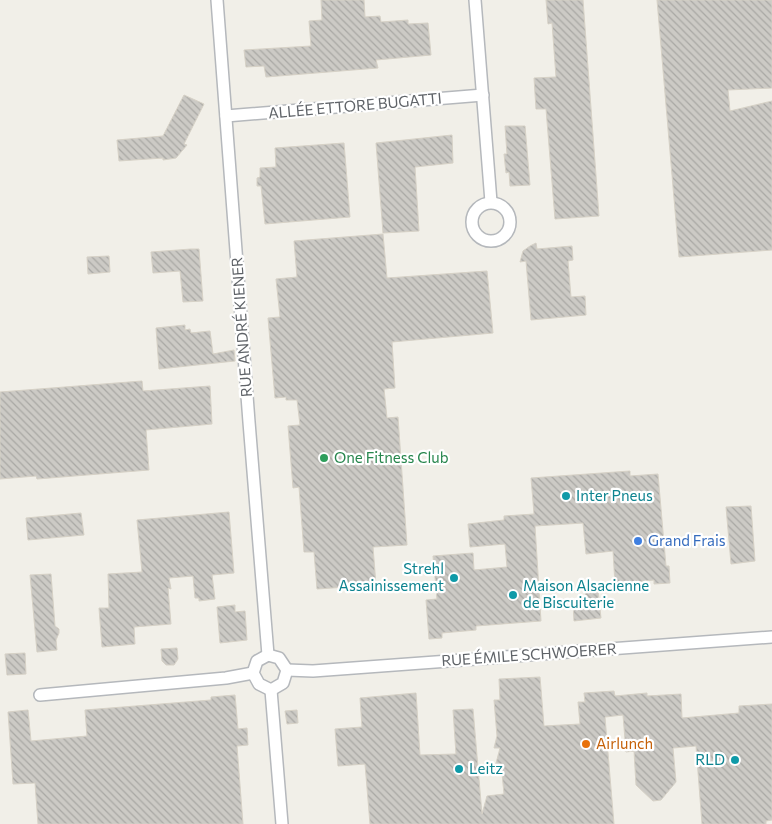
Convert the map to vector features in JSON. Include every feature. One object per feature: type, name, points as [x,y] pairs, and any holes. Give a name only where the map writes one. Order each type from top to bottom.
[{"type":"street","name":"RUE ANDRÉ KIENER","points":[[217,0],[268,654]]},
{"type":"street","points":[[475,0],[491,202]]},
{"type":"street","name":"ALLÉE ETTORE BUGATTI","points":[[226,116],[483,95]]},
{"type":"street","name":"RUE ÉMILE SCHWOERER","points":[[286,670],[313,671],[772,637]]},
{"type":"street","points":[[268,654],[279,658],[286,670],[283,683],[271,690],[259,684],[253,673],[257,661],[268,654]]},
{"type":"street","points":[[40,695],[226,678],[253,673]]},
{"type":"street","points":[[271,690],[282,824]]},
{"type":"building","points":[[321,0],[364,0],[365,17],[380,16],[381,22],[408,20],[408,24],[428,23],[431,55],[376,60],[378,68],[266,77],[264,66],[246,67],[244,50],[311,46],[309,21],[322,20]]},
{"type":"building","points":[[546,0],[583,0],[599,216],[555,219],[546,109],[536,109],[534,78],[556,77],[552,23],[548,24]]},
{"type":"building","points":[[657,0],[772,0],[772,88],[728,90],[730,111],[772,101],[772,250],[679,257]]},
{"type":"building","points":[[184,95],[204,104],[184,144],[187,145],[176,158],[119,161],[117,140],[163,136]]},
{"type":"building","points":[[505,126],[525,126],[530,185],[510,186],[509,172],[506,173],[504,154],[507,154]]},
{"type":"building","points":[[452,135],[453,163],[415,167],[419,231],[383,233],[376,143]]},
{"type":"building","points":[[344,143],[350,217],[265,224],[261,186],[257,186],[257,178],[260,177],[260,168],[276,167],[275,148]]},
{"type":"building","points":[[383,234],[387,278],[487,271],[493,333],[392,342],[395,388],[384,389],[387,418],[398,417],[407,545],[373,547],[376,585],[317,589],[314,552],[304,552],[299,487],[293,488],[288,426],[300,425],[297,400],[286,400],[286,397],[275,398],[268,318],[280,317],[276,279],[297,277],[294,241]]},
{"type":"building","points":[[536,243],[537,249],[572,246],[573,260],[568,261],[571,297],[585,296],[586,315],[531,320],[526,261],[520,262],[523,251]]},
{"type":"building","points":[[199,249],[203,301],[183,302],[180,271],[153,273],[151,252]]},
{"type":"building","points":[[109,256],[110,272],[88,274],[87,257]]},
{"type":"building","points":[[185,325],[185,330],[190,329],[191,333],[210,331],[213,354],[234,350],[235,361],[159,369],[156,328]]},
{"type":"building","points":[[142,381],[143,391],[210,386],[212,424],[146,430],[149,470],[37,479],[36,476],[0,479],[0,392]]},
{"type":"building","points":[[630,471],[630,476],[658,474],[666,566],[669,566],[670,583],[654,584],[654,580],[615,584],[613,551],[586,554],[583,523],[535,526],[541,621],[476,626],[476,630],[442,633],[442,638],[429,639],[426,600],[437,599],[433,556],[473,553],[474,570],[507,567],[505,544],[470,547],[468,524],[504,520],[504,516],[534,514],[531,478]]},
{"type":"building","points":[[751,506],[755,561],[731,564],[726,507]]},
{"type":"building","points":[[229,512],[234,573],[212,575],[215,599],[199,601],[199,598],[195,598],[193,576],[169,578],[171,589],[168,588],[171,624],[134,627],[135,644],[102,647],[99,608],[109,608],[108,574],[142,572],[137,520]]},
{"type":"building","points":[[81,513],[84,535],[28,540],[26,518]]},
{"type":"building","points":[[51,574],[55,626],[59,629],[56,640],[57,650],[37,652],[30,575]]},
{"type":"building","points":[[598,590],[601,618],[574,621],[573,603],[587,601],[585,592]]},
{"type":"building","points":[[235,605],[235,612],[245,611],[247,640],[220,643],[217,607]]},
{"type":"building","points":[[177,648],[178,659],[174,665],[166,665],[162,661],[161,649]]},
{"type":"building","points":[[25,653],[26,674],[7,675],[5,654]]},
{"type":"building","points":[[540,677],[544,726],[580,724],[578,702],[585,702],[584,693],[614,691],[615,696],[647,693],[647,696],[681,694],[682,718],[739,713],[739,706],[772,704],[772,820],[766,821],[766,824],[702,824],[696,746],[673,748],[676,782],[661,800],[653,801],[636,785],[634,751],[626,752],[623,715],[605,717],[614,824],[370,824],[365,764],[338,766],[335,729],[362,727],[360,698],[416,693],[420,755],[456,754],[453,710],[473,709],[482,814],[487,796],[504,794],[502,773],[499,767],[495,767],[500,748],[494,748],[497,736],[494,700],[500,700],[499,679]]},
{"type":"building","points":[[235,695],[238,729],[247,728],[248,745],[237,746],[243,824],[38,824],[35,783],[13,784],[8,712],[28,710],[31,741],[87,736],[85,710],[211,700],[211,697]]},
{"type":"building","points":[[297,710],[298,723],[287,724],[285,711]]},
{"type":"place","name":"One Fitness Club","points":[[324,458]]},
{"type":"place","name":"Inter Pneus","points":[[566,496]]},
{"type":"place","name":"Grand Frais","points":[[638,541]]},
{"type":"place","name":"Strehl Assainissement","points":[[454,578]]},
{"type":"place","name":"Maison Alsacienne de Biscuiterie","points":[[513,595]]},
{"type":"place","name":"Airlunch","points":[[586,744]]},
{"type":"place","name":"RLD","points":[[735,760]]},
{"type":"place","name":"Leitz","points":[[459,769]]}]
